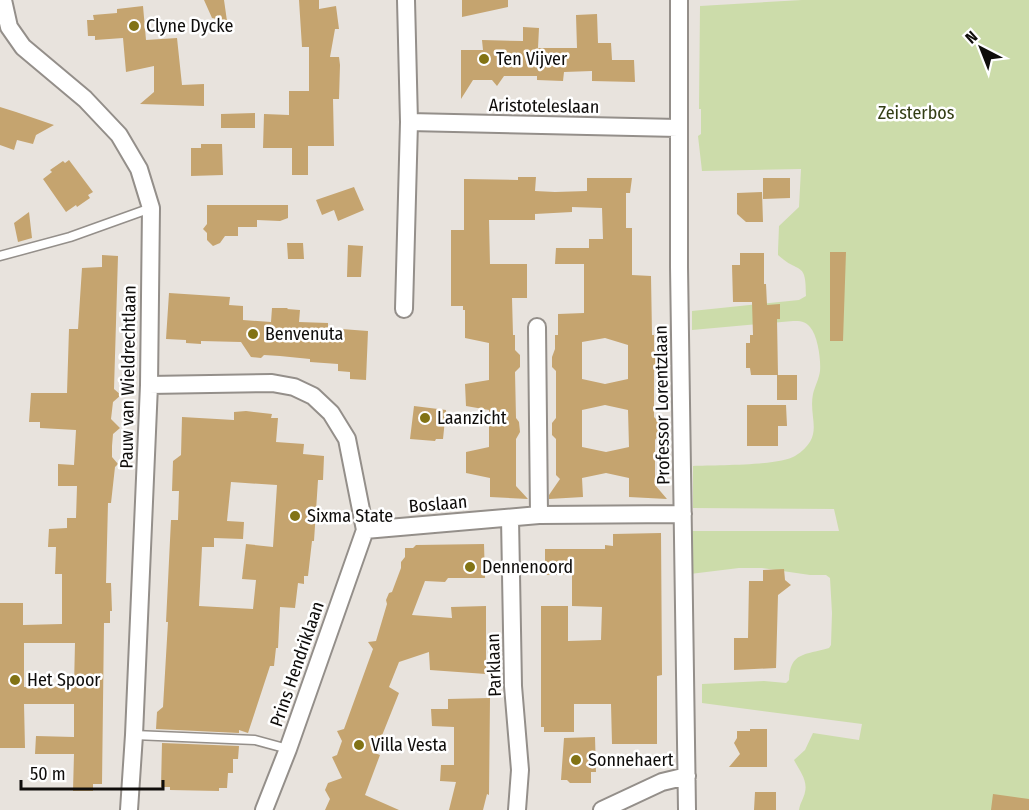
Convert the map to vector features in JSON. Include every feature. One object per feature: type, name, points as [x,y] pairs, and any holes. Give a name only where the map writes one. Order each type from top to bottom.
[{"type":"street","name":"Pauw van Wieldrechtlaan","points":[[3,0],[9,27],[23,47],[85,99],[119,135],[139,169],[151,208],[150,385],[129,810]]},
{"type":"street","points":[[404,309],[409,122],[406,0]]},
{"type":"street","name":"Professor Lorentzlaan","points":[[679,0],[678,128],[687,810]]},
{"type":"street","name":"Aristoteleslaan","points":[[409,122],[678,128]]},
{"type":"street","points":[[537,327],[539,515]]},
{"type":"street","points":[[150,385],[272,383],[294,387],[313,396],[331,413],[347,439],[365,530]]},
{"type":"street","name":"Boslaan","points":[[365,530],[539,515],[683,514]]},
{"type":"street","name":"Parklaan","points":[[510,518],[513,686],[520,770],[517,810]]},
{"type":"street","name":"Prins Hendriklaan","points":[[264,810],[288,749],[365,530]]},
{"type":"street","points":[[602,810],[662,782],[687,776]]},
{"type":"lane","points":[[0,256],[70,237],[151,208]]},
{"type":"lane","points":[[134,735],[255,740],[288,749]]},
{"type":"green space","name":"Zeisterbos","points":[[802,0],[1029,0],[1029,810],[799,810],[806,788],[794,760],[805,750],[813,733],[859,740],[862,724],[702,703],[702,684],[764,681],[786,683],[796,659],[829,648],[831,645],[830,578],[826,575],[762,568],[739,568],[690,574],[690,531],[839,531],[834,509],[693,508],[693,466],[775,462],[787,459],[804,449],[813,434],[812,403],[820,361],[815,336],[808,325],[793,321],[692,330],[692,311],[799,300],[806,296],[803,272],[778,255],[779,226],[799,207],[801,169],[702,171],[698,136],[701,134],[701,109],[699,109],[700,6]]},
{"type":"building","points":[[204,0],[224,0],[227,21],[212,18]]},
{"type":"building","points":[[299,0],[319,0],[319,9],[336,6],[339,29],[335,29],[330,57],[339,57],[340,65],[339,99],[333,99],[334,146],[308,146],[308,175],[292,175],[292,148],[263,148],[264,114],[289,115],[289,91],[309,91],[309,47],[302,47]]},
{"type":"building","points":[[462,0],[508,0],[508,7],[462,17]]},
{"type":"building","points":[[143,6],[146,40],[177,38],[182,85],[204,84],[204,106],[140,104],[154,92],[154,66],[126,72],[123,38],[95,40],[95,36],[88,36],[87,20],[94,20],[93,15],[117,13],[117,9]]},
{"type":"building","points":[[597,14],[598,43],[611,43],[612,60],[634,60],[635,82],[592,81],[592,71],[564,72],[563,81],[537,80],[537,76],[504,76],[497,86],[492,80],[473,80],[461,99],[461,50],[483,50],[482,40],[523,41],[523,27],[539,28],[538,48],[577,48],[576,15]]},
{"type":"building","points":[[0,107],[54,125],[36,135],[33,144],[17,140],[14,150],[0,145]]},
{"type":"building","points":[[255,113],[255,128],[221,128],[221,114]]},
{"type":"building","points":[[201,144],[222,144],[223,175],[191,176],[191,148],[201,148]]},
{"type":"building","points":[[69,160],[93,192],[88,195],[90,198],[66,212],[43,179],[52,172],[50,170],[63,161],[65,163]]},
{"type":"building","points":[[518,177],[536,177],[535,191],[555,192],[587,191],[587,178],[632,178],[630,193],[626,193],[626,228],[632,228],[632,275],[651,276],[652,335],[654,335],[654,350],[659,356],[659,365],[654,371],[654,417],[659,422],[659,434],[655,440],[655,485],[667,499],[629,497],[629,478],[606,473],[582,478],[583,497],[549,499],[549,495],[560,479],[556,475],[556,439],[552,435],[552,423],[556,418],[556,371],[552,367],[552,357],[555,349],[555,335],[558,335],[558,314],[584,313],[584,264],[555,264],[556,248],[589,248],[589,239],[603,239],[602,208],[572,207],[572,212],[535,214],[535,220],[489,220],[490,264],[527,264],[527,298],[512,298],[515,350],[520,355],[520,367],[515,372],[516,418],[520,432],[516,439],[516,486],[528,499],[490,497],[490,478],[466,473],[466,452],[489,447],[489,410],[466,406],[465,384],[489,380],[489,343],[465,338],[465,310],[463,306],[451,306],[451,230],[464,230],[464,179],[518,180]],"holes":[[[605,338],[628,345],[628,379],[605,384],[582,379],[582,342]],[[605,405],[628,410],[629,447],[606,452],[582,447],[582,410]]]},
{"type":"building","points":[[763,178],[790,178],[790,198],[763,199]]},
{"type":"building","points":[[354,187],[364,210],[338,221],[334,210],[322,215],[316,200]]},
{"type":"building","points":[[762,192],[763,222],[746,222],[737,214],[737,193]]},
{"type":"building","points":[[207,205],[288,205],[288,218],[280,221],[257,220],[257,227],[238,227],[238,236],[225,236],[220,243],[213,246],[207,240],[207,233],[203,229],[207,224]]},
{"type":"building","points":[[29,212],[32,238],[18,242],[14,223]]},
{"type":"building","points":[[287,243],[303,243],[304,259],[288,259]]},
{"type":"building","points":[[348,245],[363,246],[361,277],[347,277]]},
{"type":"building","points":[[830,252],[846,252],[843,341],[830,341]]},
{"type":"building","points":[[740,253],[764,253],[767,305],[780,304],[780,319],[777,319],[778,375],[797,375],[797,400],[777,400],[777,375],[751,375],[750,368],[746,368],[746,343],[750,343],[750,335],[753,335],[752,302],[733,302],[732,265],[740,265]]},
{"type":"building","points":[[102,255],[118,256],[114,389],[121,395],[113,402],[111,419],[120,428],[113,434],[112,457],[118,464],[115,467],[111,503],[108,503],[106,583],[111,583],[112,611],[110,611],[110,623],[104,623],[102,784],[93,784],[93,791],[73,791],[74,754],[35,754],[36,736],[74,737],[74,704],[24,704],[25,748],[0,748],[0,603],[23,603],[23,625],[62,624],[62,574],[55,574],[56,547],[48,547],[49,529],[67,528],[67,518],[76,518],[77,486],[58,486],[58,464],[74,465],[76,430],[40,428],[40,422],[29,422],[31,393],[67,393],[69,329],[78,329],[82,268],[102,267]],"holes":[[[24,643],[75,643],[74,686],[24,687]]]},
{"type":"building","points":[[169,293],[230,297],[229,305],[243,306],[243,320],[271,322],[272,308],[288,308],[300,310],[299,322],[328,323],[328,328],[368,331],[366,380],[350,379],[350,372],[338,371],[338,364],[310,362],[310,359],[280,356],[251,357],[241,342],[201,341],[201,344],[186,343],[186,340],[166,339]]},
{"type":"building","points":[[747,405],[786,405],[787,426],[778,426],[778,446],[747,446]]},
{"type":"building","name":"Laanzicht","points":[[414,406],[446,410],[443,439],[435,441],[410,439]]},
{"type":"building","points":[[234,412],[272,414],[271,418],[278,418],[276,442],[304,444],[303,454],[324,456],[323,480],[318,480],[314,541],[312,541],[308,576],[304,576],[304,584],[298,583],[295,608],[280,607],[278,648],[276,648],[274,666],[270,666],[248,733],[239,730],[239,733],[156,729],[157,712],[163,707],[171,520],[178,520],[179,491],[172,491],[173,461],[181,455],[182,417],[234,420]],"holes":[[[231,482],[277,485],[273,547],[246,544],[242,579],[256,580],[253,609],[199,606],[202,547],[214,547],[214,538],[243,539],[244,522],[227,521]]]},
{"type":"building","points":[[661,533],[662,675],[657,676],[657,744],[612,744],[611,704],[574,704],[574,732],[544,732],[544,727],[541,727],[541,606],[568,606],[568,641],[601,640],[602,607],[572,606],[572,574],[545,575],[545,549],[605,549],[605,545],[613,546],[613,534]]},
{"type":"building","points":[[484,544],[485,578],[448,578],[445,582],[425,581],[412,615],[452,618],[451,607],[486,606],[486,674],[430,670],[429,652],[399,662],[389,687],[399,693],[375,753],[380,755],[365,795],[399,810],[325,810],[330,799],[325,790],[328,783],[342,778],[332,757],[337,755],[342,741],[337,731],[344,729],[373,649],[368,642],[376,641],[387,604],[386,600],[392,592],[401,562],[405,557],[405,548],[413,548],[416,545]]},
{"type":"building","points":[[784,569],[785,580],[791,585],[778,595],[776,668],[734,670],[734,638],[748,638],[749,581],[763,581],[763,570]]},
{"type":"building","points":[[490,698],[489,795],[487,794],[483,810],[449,810],[456,782],[440,781],[441,765],[454,765],[454,727],[432,726],[431,709],[448,709],[448,699]]},
{"type":"building","points":[[750,729],[767,729],[767,767],[729,767],[740,754],[734,743],[737,731],[750,731]]},
{"type":"building","name":"Sonnehaert","points":[[595,737],[596,772],[591,772],[591,783],[570,783],[567,780],[561,780],[564,738]]},
{"type":"building","points":[[162,743],[239,746],[238,759],[233,759],[233,773],[228,773],[227,788],[219,788],[219,791],[170,790],[170,787],[161,787]]},
{"type":"building","points":[[755,792],[776,792],[776,810],[754,810]]},
{"type":"building","points":[[993,794],[1029,799],[1029,810],[991,810]]},
{"type":"place","name":"Clyne Dycke","points":[[134,26]]},
{"type":"place","name":"Ten Vijver","points":[[484,59]]},
{"type":"place","name":"Benvenuta","points":[[253,334]]},
{"type":"place","name":"Laanzicht","points":[[425,418]]},
{"type":"place","name":"Sixma State","points":[[295,516]]},
{"type":"place","name":"Dennenoord","points":[[470,567]]},
{"type":"place","name":"Het Spoor","points":[[15,680]]},
{"type":"place","name":"Villa Vesta","points":[[359,745]]},
{"type":"place","name":"Sonnehaert","points":[[576,760]]}]
